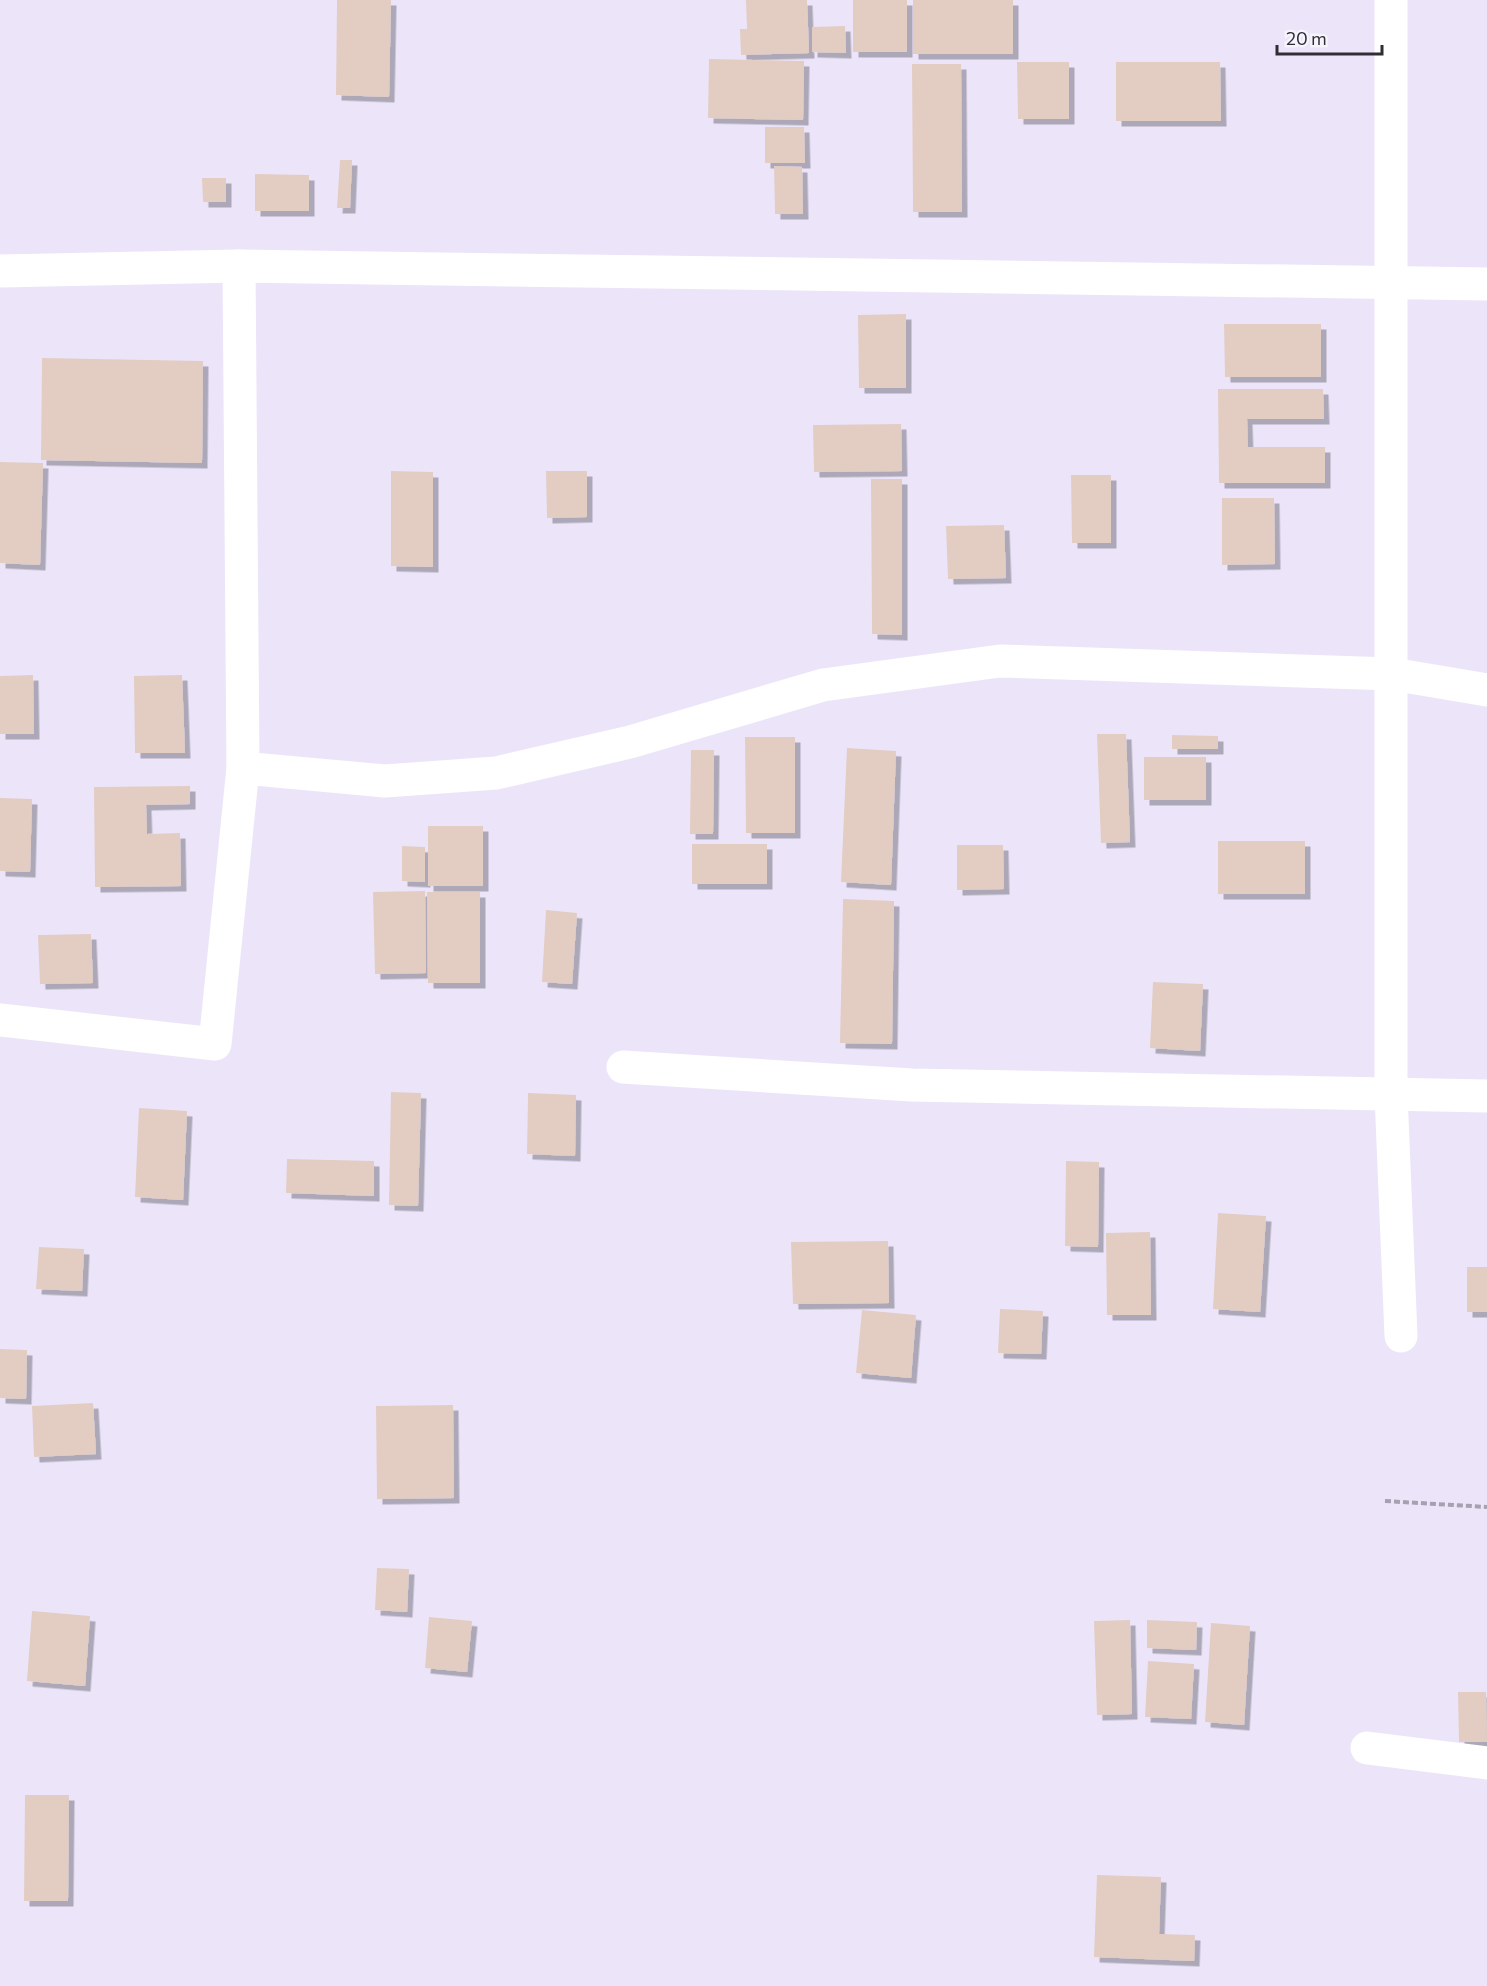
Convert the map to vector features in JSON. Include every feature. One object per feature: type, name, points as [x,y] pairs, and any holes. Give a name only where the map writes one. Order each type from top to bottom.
[{"type":"street","points":[[1391,0],[1393,282],[1391,1094],[1401,1336]]},
{"type":"street","points":[[0,1020],[214,1044],[243,768],[239,266]]},
{"type":"street","points":[[0,271],[239,266],[1487,284]]},
{"type":"street","points":[[243,768],[385,781],[496,773],[630,742],[823,685],[1000,661],[1392,674],[1487,690]]},
{"type":"street","points":[[623,1067],[912,1085],[1487,1096]]},
{"type":"street","points":[[1367,1748],[1487,1763]]},
{"type":"path","points":[[1385,1501],[1487,1507]]},
{"type":"building","points":[[337,0],[391,0],[389,97],[336,95]]},
{"type":"building","points":[[746,0],[807,0],[809,53],[741,55],[740,29],[747,29]]},
{"type":"building","points":[[853,0],[907,0],[907,52],[853,52]]},
{"type":"building","points":[[913,0],[1013,0],[1013,54],[913,54]]},
{"type":"building","points":[[845,26],[846,53],[812,52],[812,27]]},
{"type":"building","points":[[709,59],[804,61],[803,120],[708,118]]},
{"type":"building","points":[[1017,62],[1069,62],[1069,119],[1018,119]]},
{"type":"building","points":[[1116,62],[1220,62],[1221,121],[1116,121]]},
{"type":"building","points":[[912,64],[961,64],[962,212],[913,212]]},
{"type":"building","points":[[765,127],[804,127],[805,163],[765,163]]},
{"type":"building","points":[[340,160],[352,160],[350,208],[337,208]]},
{"type":"building","points":[[774,166],[802,167],[803,214],[775,214]]},
{"type":"building","points":[[255,174],[309,175],[309,211],[255,211]]},
{"type":"building","points":[[202,178],[226,178],[226,202],[203,202]]},
{"type":"building","points":[[906,314],[906,388],[859,388],[858,315]]},
{"type":"building","points":[[1224,324],[1321,324],[1321,377],[1225,377]]},
{"type":"building","points":[[42,358],[203,361],[202,463],[41,460]]},
{"type":"building","points":[[1218,389],[1323,389],[1324,419],[1247,419],[1248,447],[1325,447],[1325,483],[1219,483]]},
{"type":"building","points":[[901,424],[902,471],[814,472],[813,425]]},
{"type":"building","points":[[0,462],[43,463],[40,565],[0,563]]},
{"type":"building","points":[[391,471],[433,472],[433,567],[391,566]]},
{"type":"building","points":[[546,471],[587,471],[587,517],[547,518]]},
{"type":"building","points":[[1071,475],[1111,475],[1111,543],[1072,543]]},
{"type":"building","points":[[871,479],[902,479],[902,635],[872,634]]},
{"type":"building","points":[[1222,498],[1274,498],[1275,564],[1222,565]]},
{"type":"building","points":[[1004,525],[1006,578],[948,579],[946,526]]},
{"type":"building","points":[[33,675],[34,734],[0,734],[0,676]]},
{"type":"building","points":[[182,675],[185,753],[135,753],[134,676]]},
{"type":"building","points":[[1097,734],[1126,734],[1130,842],[1101,843]]},
{"type":"building","points":[[1172,735],[1218,736],[1218,749],[1172,749]]},
{"type":"building","points":[[745,737],[795,737],[795,833],[746,833]]},
{"type":"building","points":[[847,748],[896,751],[891,885],[841,882]]},
{"type":"building","points":[[691,750],[714,750],[713,834],[690,834]]},
{"type":"building","points":[[1144,757],[1206,757],[1206,800],[1144,800]]},
{"type":"building","points":[[190,786],[190,804],[146,805],[147,834],[180,833],[181,886],[95,887],[94,787]]},
{"type":"building","points":[[0,798],[32,799],[30,872],[0,871]]},
{"type":"building","points":[[428,826],[483,826],[483,886],[428,886]]},
{"type":"building","points":[[1218,841],[1305,841],[1305,894],[1218,894]]},
{"type":"building","points":[[692,844],[767,844],[767,884],[692,884]]},
{"type":"building","points":[[957,845],[1003,845],[1004,889],[957,890]]},
{"type":"building","points":[[402,846],[425,847],[425,882],[402,881]]},
{"type":"building","points":[[425,891],[426,973],[375,974],[373,892]]},
{"type":"building","points":[[427,892],[480,892],[480,983],[428,983]]},
{"type":"building","points":[[843,899],[894,901],[892,1044],[840,1043]]},
{"type":"building","points":[[546,910],[577,913],[572,984],[542,982]]},
{"type":"building","points":[[91,934],[93,983],[40,984],[38,935]]},
{"type":"building","points":[[1153,982],[1203,984],[1200,1051],[1150,1048]]},
{"type":"building","points":[[391,1092],[421,1093],[418,1206],[389,1205]]},
{"type":"building","points":[[528,1093],[576,1095],[575,1156],[527,1154]]},
{"type":"building","points":[[139,1108],[187,1111],[183,1200],[135,1197]]},
{"type":"building","points":[[287,1159],[374,1161],[374,1196],[286,1193]]},
{"type":"building","points":[[1066,1161],[1099,1162],[1098,1247],[1065,1246]]},
{"type":"building","points":[[1218,1213],[1266,1216],[1260,1312],[1213,1309]]},
{"type":"building","points":[[1150,1232],[1151,1315],[1107,1315],[1106,1233]]},
{"type":"building","points":[[888,1241],[889,1303],[793,1304],[791,1242]]},
{"type":"building","points":[[39,1247],[84,1249],[82,1291],[36,1289]]},
{"type":"building","points":[[1467,1267],[1487,1267],[1487,1312],[1467,1312]]},
{"type":"building","points":[[1000,1309],[1043,1311],[1041,1354],[998,1353]]},
{"type":"building","points":[[862,1310],[916,1315],[911,1378],[856,1373]]},
{"type":"building","points":[[0,1349],[27,1350],[26,1399],[0,1398]]},
{"type":"building","points":[[93,1403],[96,1454],[34,1457],[32,1406]]},
{"type":"building","points":[[453,1405],[454,1498],[377,1499],[376,1406]]},
{"type":"building","points":[[377,1568],[409,1569],[407,1612],[375,1610]]},
{"type":"building","points":[[32,1611],[90,1616],[85,1686],[27,1681]]},
{"type":"building","points":[[429,1617],[472,1621],[467,1672],[425,1668]]},
{"type":"building","points":[[1130,1620],[1132,1714],[1097,1715],[1094,1621]]},
{"type":"building","points":[[1147,1620],[1197,1622],[1196,1650],[1147,1648]]},
{"type":"building","points":[[1211,1623],[1250,1626],[1244,1725],[1205,1722]]},
{"type":"building","points":[[1148,1661],[1194,1664],[1191,1719],[1145,1717]]},
{"type":"building","points":[[1458,1692],[1486,1692],[1487,1742],[1459,1742]]},
{"type":"building","points":[[25,1795],[69,1795],[68,1901],[24,1901]]},
{"type":"building","points":[[1097,1875],[1161,1877],[1159,1934],[1195,1935],[1194,1961],[1094,1957]]}]
